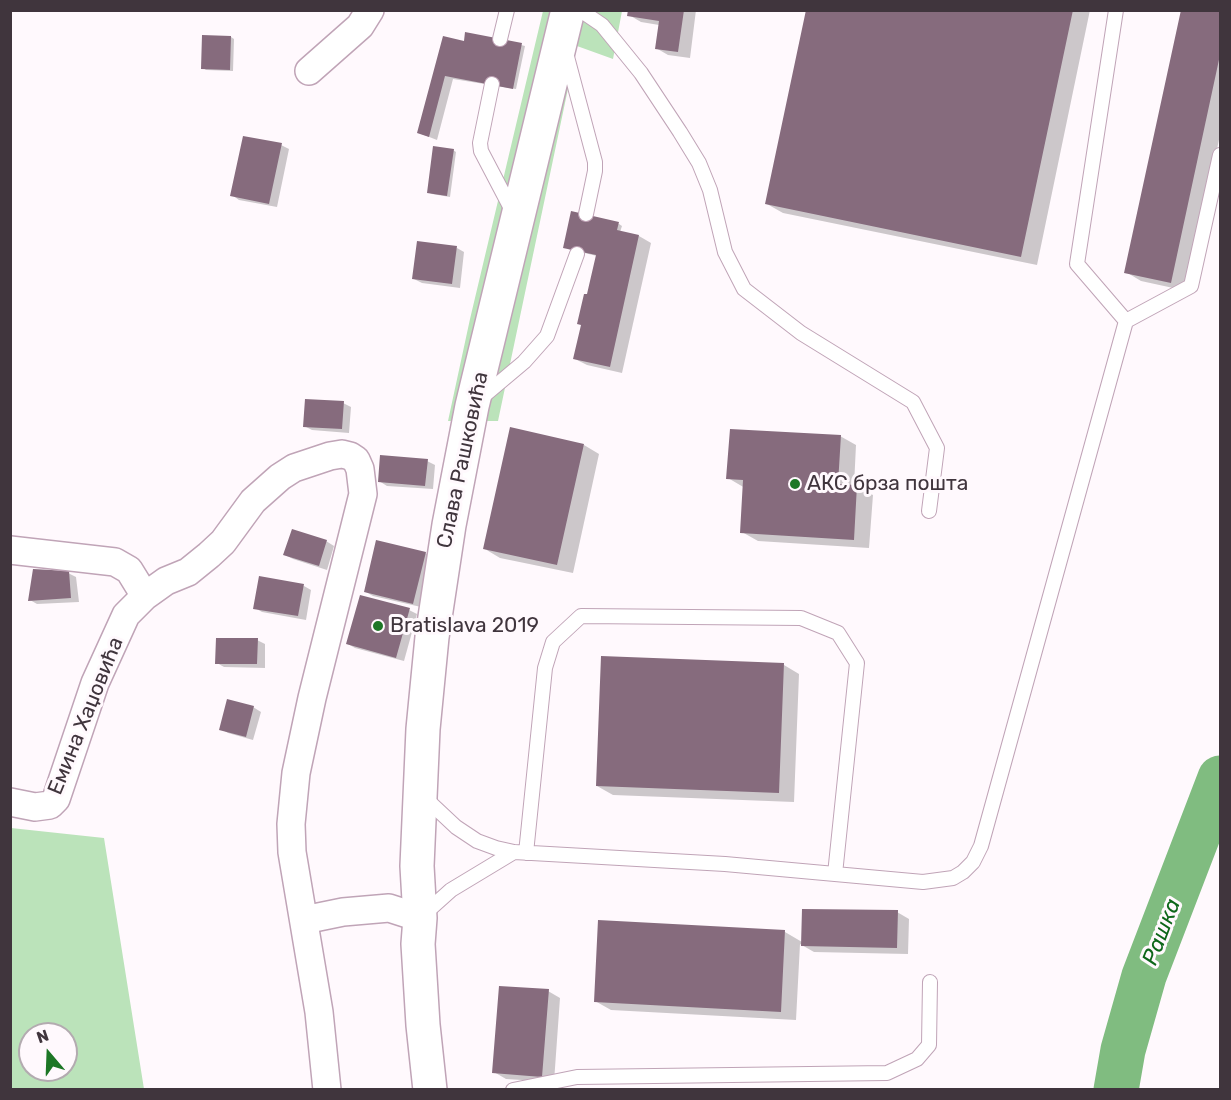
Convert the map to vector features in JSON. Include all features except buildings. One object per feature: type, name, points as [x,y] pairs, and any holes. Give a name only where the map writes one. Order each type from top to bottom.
[{"type":"main road","name":"Слава Рашковића","points":[[430,1089],[418,944],[420,918],[417,866],[427,679],[440,578],[472,406],[565,24]]},
{"type":"street","points":[[309,71],[360,26],[370,10]]},
{"type":"street","points":[[10,550],[115,562],[156,589],[188,572],[209,555],[223,542],[252,501],[280,477],[294,468],[330,456],[342,454],[356,460],[360,469],[363,494],[312,698],[292,801],[292,852],[319,1012],[327,1089]]},
{"type":"street","name":"Емина Хаџовића","points":[[10,802],[35,807],[50,805],[56,799],[95,683],[126,615],[156,589]]},
{"type":"street","points":[[304,920],[343,912],[389,908],[420,918]]},
{"type":"lane","points":[[500,39],[507,10]]},
{"type":"lane","points":[[580,10],[602,25],[641,73],[699,163],[710,190],[725,252],[744,289],[801,333],[913,402],[937,448],[929,512]]},
{"type":"lane","points":[[1116,10],[1077,264],[1126,321]]},
{"type":"lane","points":[[565,24],[595,162],[586,214]]},
{"type":"lane","points":[[492,84],[480,143],[481,151],[518,220]]},
{"type":"lane","points":[[420,793],[456,827],[477,841],[496,848],[520,852],[725,864],[923,882],[953,878],[963,872],[973,861],[981,846],[1126,321],[1191,286],[1221,155]]},
{"type":"lane","points":[[472,406],[524,362],[547,336],[577,254]]},
{"type":"lane","points":[[520,852],[544,668],[553,642],[580,616],[801,618],[838,633],[857,663],[835,874]]},
{"type":"lane","points":[[420,918],[451,890],[520,852]]},
{"type":"lane","points":[[513,1089],[577,1077],[887,1073],[917,1059],[928,1045],[930,982]]},
{"type":"green space","points":[[543,11],[622,11],[613,59],[577,46],[498,421],[448,421],[470,319]]},
{"type":"green space","points":[[11,828],[104,838],[144,1089],[11,1089]]},
{"type":"waterway","name":"Рашка","points":[[1116,1090],[1123,1050],[1144,976],[1220,778]]},
{"type":"place","name":"АКС брза пошта","points":[[795,484]]},
{"type":"place","name":"Bratislava 2019","points":[[378,626]]}]
